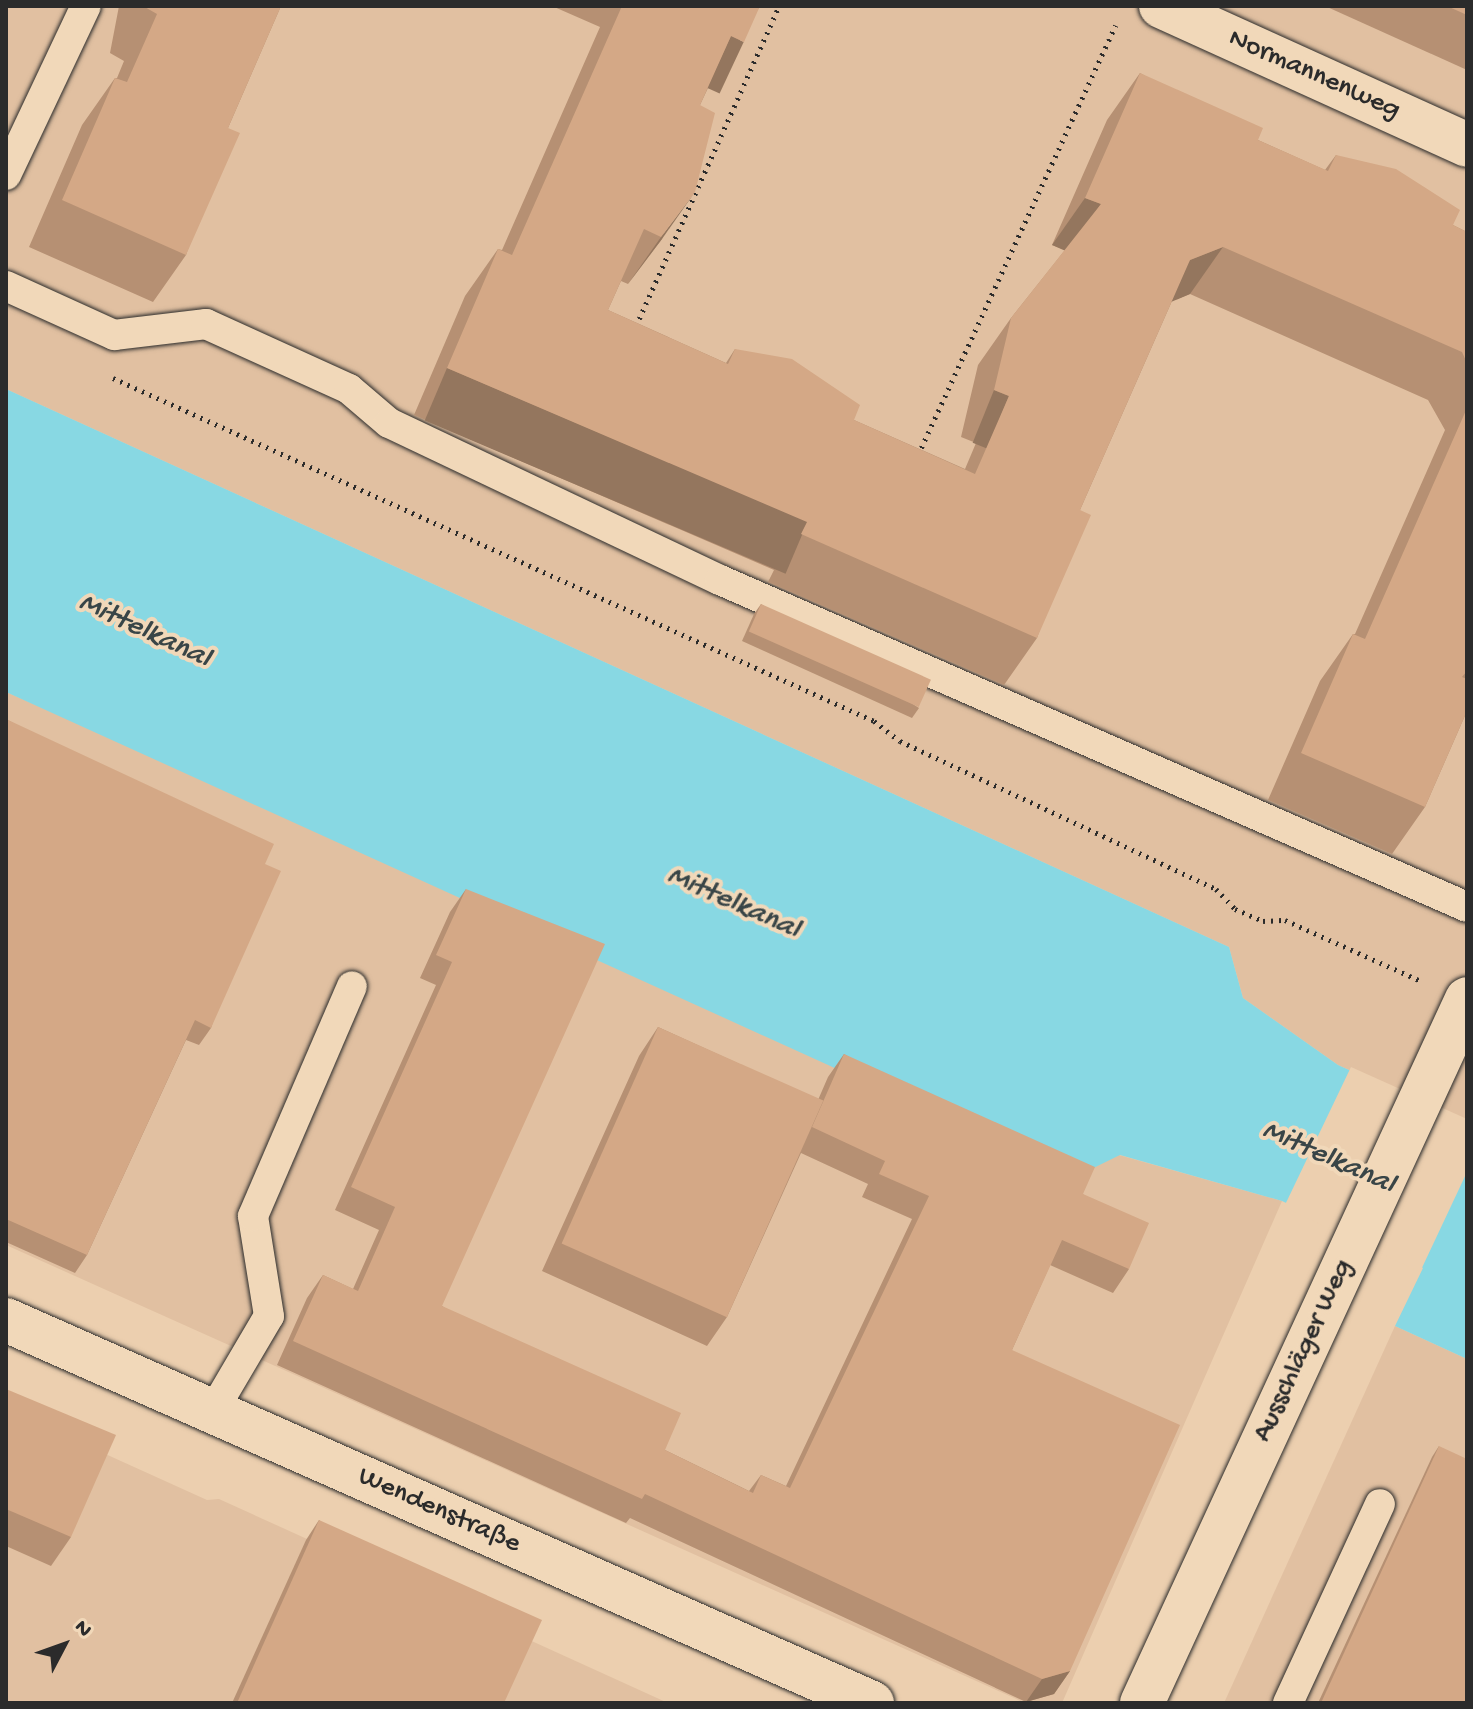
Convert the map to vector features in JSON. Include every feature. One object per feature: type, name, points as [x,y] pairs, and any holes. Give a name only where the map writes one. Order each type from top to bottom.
[{"type":"street","name":"Normannenweg","points":[[1161,6],[1467,145]]},
{"type":"street","name":"Ausschläger Weg","points":[[1142,1703],[1422,1090],[1467,999]]},
{"type":"street","name":"Wendenstraße","points":[[6,1320],[872,1703]]},
{"type":"lane","points":[[6,175],[86,6]]},
{"type":"lane","points":[[6,286],[114,335],[206,324],[349,389],[389,423],[720,580],[1467,907]]},
{"type":"lane","points":[[213,1411],[269,1316],[253,1216],[352,986]]},
{"type":"lane","points":[[1288,1703],[1380,1504]]},
{"type":"path","points":[[648,336],[634,329],[779,6]]},
{"type":"path","points":[[904,449],[918,456],[1118,21]]},
{"type":"path","points":[[107,376],[874,721],[900,741],[1216,889],[1235,909],[1263,921],[1285,920],[1381,962]]},
{"type":"shaded area","points":[[6,6],[1467,6],[1467,1123],[1338,1065],[1243,998],[1229,947],[6,389]]},
{"type":"shaded area","points":[[6,692],[312,825],[1119,1155],[1282,1201],[1062,1703],[1025,1703],[6,1245]]},
{"type":"shaded area","points":[[1395,1326],[1467,1359],[1467,1703],[1224,1703]]},
{"type":"shaded area","points":[[6,1409],[207,1500],[219,1499],[668,1703],[6,1703]]},
{"type":"water","name":"Mittelkanal","points":[[6,389],[1229,947],[1243,998],[1338,1065],[1467,1123],[1467,1359],[1395,1326],[1423,1268],[1282,1201],[1120,1155],[1075,1177],[6,692]]},
{"type":"pier","points":[[1351,1067],[1467,1119],[1467,1172],[1420,1272],[1284,1207]]},
{"type":"building","points":[[143,6],[281,6],[228,128],[240,133],[186,255],[62,200],[115,78],[127,82],[157,14]]},
{"type":"building","points":[[622,6],[760,6],[744,42],[731,36],[700,105],[715,113],[695,192],[661,237],[644,229],[608,310],[728,364],[735,349],[792,359],[860,405],[854,420],[975,474],[1009,396],[994,390],[1011,318],[1101,204],[1085,198],[1140,73],[1263,128],[1258,140],[1328,171],[1336,155],[1396,169],[1460,210],[1453,225],[1467,232],[1467,363],[1462,352],[1223,247],[1190,260],[1080,510],[1091,515],[1037,638],[801,534],[807,522],[447,368],[498,249],[512,255]]},
{"type":"building","points":[[1447,6],[1467,6],[1467,15]]},
{"type":"building","points":[[1467,408],[1467,671],[1462,677],[1467,679],[1467,711],[1425,807],[1301,753],[1353,634],[1365,639]]},
{"type":"building","points":[[761,604],[931,680],[919,707],[749,631]]},
{"type":"building","points":[[6,719],[274,844],[265,864],[281,871],[211,1028],[195,1020],[87,1255],[6,1219]]},
{"type":"building","points":[[466,889],[605,944],[442,1306],[681,1413],[665,1450],[753,1493],[761,1475],[790,1488],[929,1196],[879,1174],[885,1161],[812,1127],[844,1054],[1095,1167],[1083,1194],[1149,1223],[1129,1269],[1062,1240],[1012,1350],[1180,1425],[1070,1671],[1042,1679],[645,1494],[642,1499],[293,1341],[323,1275],[358,1291],[395,1207],[351,1187],[452,962],[436,955]]},
{"type":"building","points":[[658,1027],[823,1101],[727,1317],[562,1244]]},
{"type":"building","points":[[6,1389],[116,1435],[71,1537],[6,1509]]},
{"type":"building","points":[[1439,1446],[1467,1459],[1467,1703],[1321,1703]]},
{"type":"building","points":[[319,1520],[542,1620],[504,1703],[237,1703]]}]
